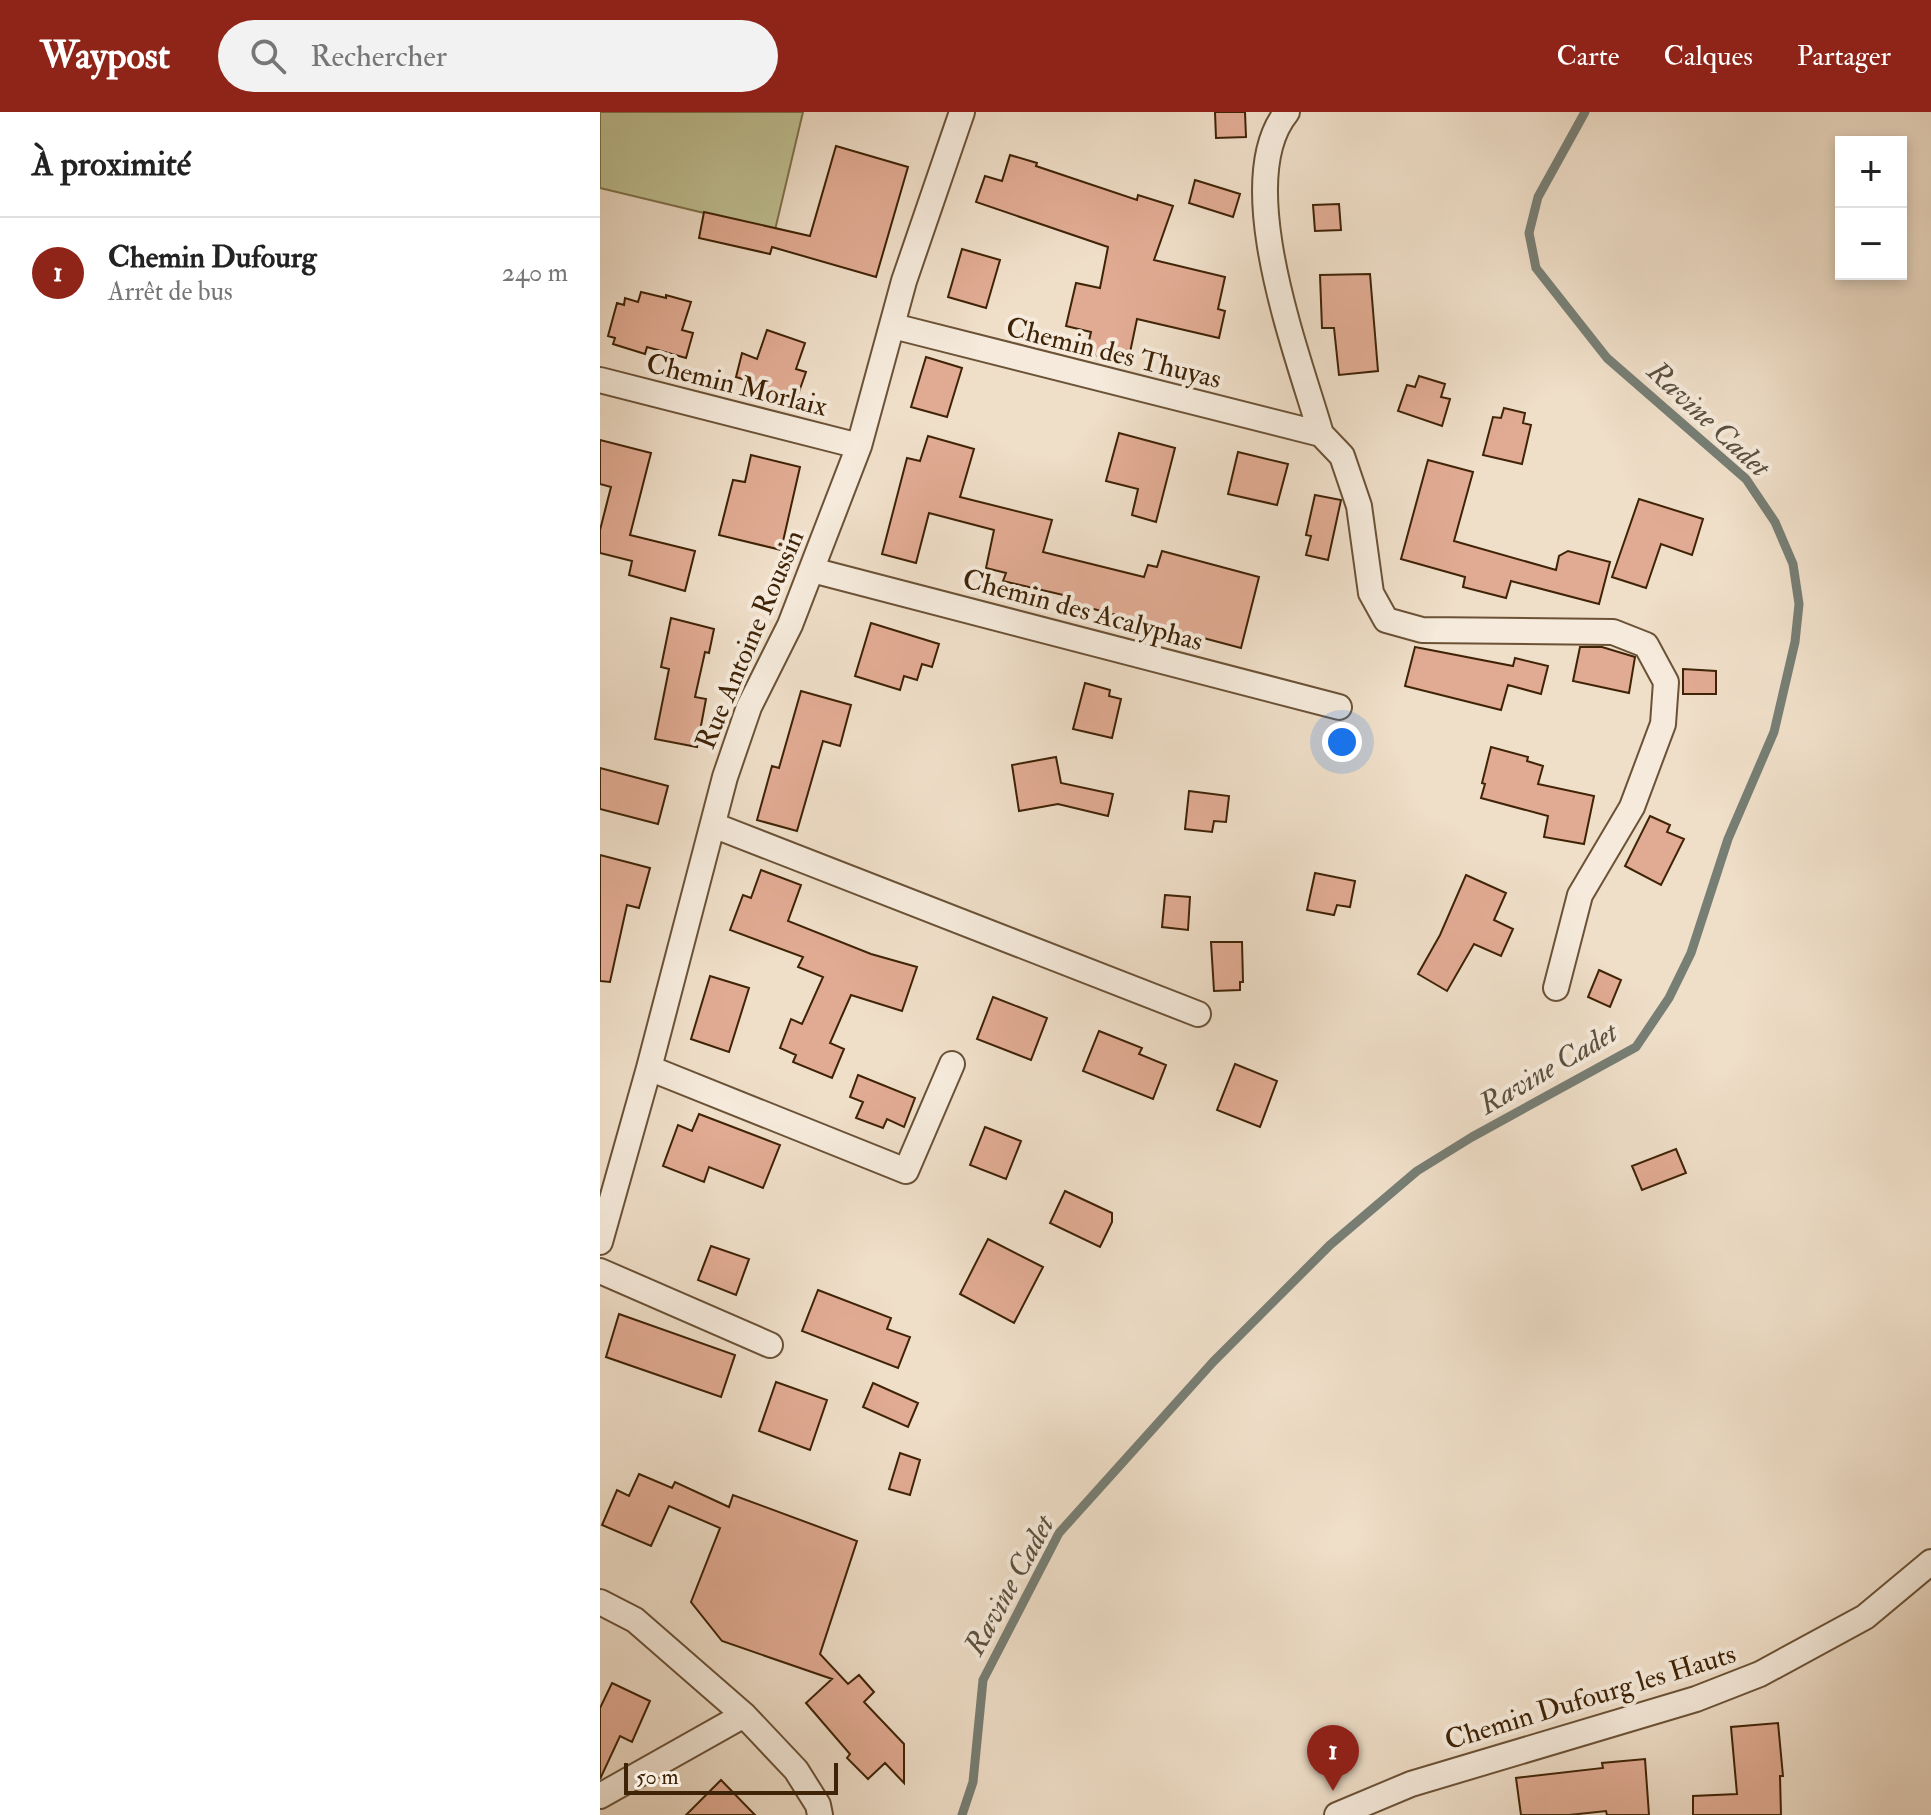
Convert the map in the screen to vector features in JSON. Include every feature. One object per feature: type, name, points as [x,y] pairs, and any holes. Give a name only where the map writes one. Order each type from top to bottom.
[{"type":"street","name":"Rue Antoine Roussin","points":[[600,1242],[725,777],[749,707],[790,625],[859,446],[904,281],[962,112]]},
{"type":"street","points":[[1287,112],[1270,147],[1264,189],[1271,261],[1321,434],[1342,456],[1351,481],[1359,506],[1371,593],[1386,620],[1422,630],[1613,632],[1646,645],[1666,682],[1663,724],[1632,807],[1580,895],[1556,988]]},
{"type":"street","name":"Chemin des Thuyas","points":[[893,326],[1321,434]]},
{"type":"street","name":"Chemin Morlaix","points":[[600,380],[859,446]]},
{"type":"street","name":"Chemin des Acalyphas","points":[[812,570],[1339,707]]},
{"type":"street","points":[[713,825],[1198,1014]]},
{"type":"street","points":[[649,1068],[906,1171],[952,1064]]},
{"type":"street","points":[[600,1271],[770,1345]]},
{"type":"street","name":"Chemin Dufourg les Hauts","points":[[1337,1815],[1411,1784],[1696,1699],[1760,1674],[1865,1617],[1931,1562]]},
{"type":"street","points":[[600,1602],[635,1620],[744,1715],[796,1770],[818,1805],[820,1815]]},
{"type":"street","points":[[600,1796],[744,1715]]},
{"type":"green space","points":[[600,112],[803,112],[775,230],[600,188]]},
{"type":"building","points":[[1215,112],[1245,112],[1246,137],[1216,138]]},
{"type":"building","points":[[836,146],[908,167],[876,277],[772,247],[770,254],[699,238],[704,212],[810,236]]},
{"type":"building","points":[[1010,155],[1137,200],[1138,195],[1173,206],[1154,260],[1225,277],[1218,309],[1225,311],[1219,338],[1137,319],[1128,362],[1086,354],[1091,332],[1066,326],[1076,283],[1100,288],[1108,247],[976,202],[985,176],[1002,181]]},
{"type":"building","points":[[1195,180],[1240,194],[1233,217],[1189,203]]},
{"type":"building","points":[[1339,204],[1341,230],[1315,231],[1313,205]]},
{"type":"building","points":[[962,249],[1000,260],[986,308],[948,297]]},
{"type":"building","points":[[1370,274],[1378,371],[1339,375],[1334,328],[1322,328],[1320,275]]},
{"type":"building","points":[[641,292],[691,302],[682,330],[693,333],[686,358],[647,347],[645,354],[613,344],[615,338],[608,336],[617,303],[624,305],[625,298],[638,302]]},
{"type":"building","points":[[767,330],[805,343],[796,369],[806,372],[794,406],[759,394],[762,385],[736,377],[742,353],[757,359]]},
{"type":"building","points":[[926,357],[962,368],[947,417],[911,407]]},
{"type":"building","points":[[1419,376],[1445,384],[1441,397],[1450,399],[1442,426],[1398,411],[1407,385],[1415,387]]},
{"type":"building","points":[[1504,408],[1525,413],[1523,423],[1531,425],[1522,464],[1483,455],[1493,417],[1501,418]]},
{"type":"building","points":[[1119,433],[1175,448],[1156,522],[1132,515],[1138,489],[1106,481]]},
{"type":"building","points":[[928,436],[974,449],[960,497],[1052,520],[1043,552],[1144,577],[1148,565],[1157,567],[1162,551],[1259,577],[1241,648],[1071,603],[1072,597],[1003,581],[1006,573],[986,568],[994,530],[929,513],[916,563],[882,554],[907,458],[920,461]]},
{"type":"building","points":[[600,440],[651,453],[630,535],[695,551],[685,591],[629,575],[632,561],[600,553],[600,530],[611,487],[600,484]]},
{"type":"building","points":[[1238,452],[1288,464],[1277,505],[1228,494]]},
{"type":"building","points":[[751,455],[800,467],[781,550],[719,535],[733,480],[745,482]]},
{"type":"building","points":[[1428,460],[1473,472],[1454,541],[1556,570],[1559,556],[1568,551],[1610,562],[1599,604],[1511,581],[1506,598],[1463,587],[1465,577],[1401,559]]},
{"type":"building","points":[[1315,495],[1341,500],[1328,560],[1306,555],[1311,536],[1306,535]]},
{"type":"building","points":[[1639,499],[1703,519],[1692,555],[1661,544],[1646,588],[1612,577]]},
{"type":"building","points":[[671,618],[714,629],[709,653],[705,652],[695,697],[706,699],[697,747],[655,739],[669,669],[661,667]]},
{"type":"building","points":[[871,623],[939,644],[932,667],[922,664],[917,680],[904,676],[900,690],[855,676]]},
{"type":"building","points":[[1415,647],[1513,666],[1515,658],[1548,666],[1541,694],[1508,685],[1501,710],[1405,686]]},
{"type":"building","points":[[1580,647],[1602,647],[1635,657],[1629,693],[1573,681]]},
{"type":"building","points":[[1683,669],[1716,671],[1716,694],[1683,694]]},
{"type":"building","points":[[1085,683],[1110,690],[1109,696],[1121,699],[1112,738],[1073,729]]},
{"type":"building","points":[[801,691],[851,705],[840,746],[823,741],[797,831],[757,820],[772,766],[779,768]]},
{"type":"building","points":[[1491,747],[1528,757],[1527,761],[1543,766],[1538,784],[1594,796],[1584,844],[1544,837],[1548,816],[1481,798]]},
{"type":"building","points":[[1056,757],[1061,783],[1113,794],[1108,816],[1058,804],[1019,811],[1012,765]]},
{"type":"building","points":[[600,768],[668,786],[658,824],[600,809]]},
{"type":"building","points":[[1189,791],[1229,796],[1226,822],[1214,821],[1212,832],[1185,829]]},
{"type":"building","points":[[1650,816],[1670,825],[1667,832],[1684,839],[1661,885],[1625,866]]},
{"type":"building","points":[[600,855],[650,868],[639,908],[627,905],[610,982],[600,981]]},
{"type":"building","points":[[761,870],[801,885],[788,921],[871,954],[917,967],[902,1011],[851,995],[830,1043],[844,1049],[832,1078],[793,1062],[796,1055],[780,1048],[791,1019],[802,1024],[823,977],[798,967],[803,957],[730,930],[743,895],[751,898]]},
{"type":"building","points":[[1315,873],[1355,881],[1350,907],[1337,905],[1334,915],[1307,910]]},
{"type":"building","points":[[1466,875],[1506,893],[1494,920],[1513,929],[1501,956],[1474,944],[1447,991],[1418,974],[1440,935]]},
{"type":"building","points":[[1165,895],[1190,897],[1188,930],[1162,927]]},
{"type":"building","points":[[1211,942],[1242,942],[1243,982],[1240,982],[1240,990],[1214,991]]},
{"type":"building","points":[[1599,970],[1621,980],[1610,1007],[1588,997]]},
{"type":"building","points":[[710,976],[749,988],[729,1052],[691,1039]]},
{"type":"building","points":[[993,997],[1047,1018],[1031,1060],[977,1039]]},
{"type":"building","points":[[1099,1031],[1142,1048],[1139,1054],[1166,1065],[1153,1099],[1083,1071]]},
{"type":"building","points":[[1235,1064],[1277,1081],[1260,1127],[1217,1110]]},
{"type":"building","points":[[858,1075],[915,1098],[904,1127],[887,1119],[883,1128],[856,1118],[863,1102],[850,1097]]},
{"type":"building","points":[[699,1114],[780,1145],[763,1188],[709,1167],[704,1182],[663,1166],[678,1125],[692,1131]]},
{"type":"building","points":[[985,1127],[1021,1141],[1006,1179],[970,1165]]},
{"type":"building","points":[[1676,1149],[1686,1173],[1642,1190],[1632,1166]]},
{"type":"building","points":[[1065,1191],[1112,1213],[1112,1222],[1100,1247],[1050,1223]]},
{"type":"building","points":[[988,1239],[1043,1267],[1014,1323],[960,1294]]},
{"type":"building","points":[[711,1246],[749,1259],[736,1295],[698,1280]]},
{"type":"building","points":[[818,1290],[891,1318],[887,1329],[910,1337],[898,1368],[802,1331]]},
{"type":"building","points":[[619,1314],[735,1355],[721,1397],[606,1357]]},
{"type":"building","points":[[776,1382],[827,1400],[810,1450],[759,1431]]},
{"type":"building","points":[[873,1383],[918,1403],[908,1427],[863,1407]]},
{"type":"building","points":[[900,1453],[920,1460],[910,1495],[889,1489]]},
{"type":"building","points":[[639,1474],[672,1488],[675,1482],[729,1507],[733,1495],[857,1541],[820,1654],[848,1684],[859,1675],[874,1692],[864,1702],[904,1744],[904,1783],[885,1763],[868,1779],[847,1758],[850,1754],[806,1703],[832,1679],[722,1641],[691,1602],[720,1528],[669,1506],[651,1546],[602,1525],[617,1490],[629,1496]]},
{"type":"building","points":[[612,1683],[650,1701],[632,1742],[620,1736],[600,1779],[600,1708]]},
{"type":"building","points":[[1778,1723],[1783,1776],[1780,1776],[1781,1815],[1693,1815],[1693,1796],[1737,1794],[1731,1727]]},
{"type":"building","points":[[1645,1759],[1649,1815],[1607,1815],[1606,1811],[1521,1815],[1516,1778],[1603,1768],[1602,1763]]},
{"type":"building","points":[[721,1780],[755,1815],[686,1815]]},
{"type":"waterway","name":"Ravine Cadet","points":[[962,1815],[973,1782],[983,1680],[1059,1533],[1213,1362],[1330,1245],[1417,1171],[1472,1137],[1636,1047],[1669,998],[1691,953],[1728,839],[1774,732],[1795,642],[1799,604],[1793,564],[1775,522],[1746,479],[1607,358],[1536,268],[1529,233],[1538,197],[1585,112]]},
{"type":"place","name":"Chemin Dufourg","points":[[1333,1791]]}]
